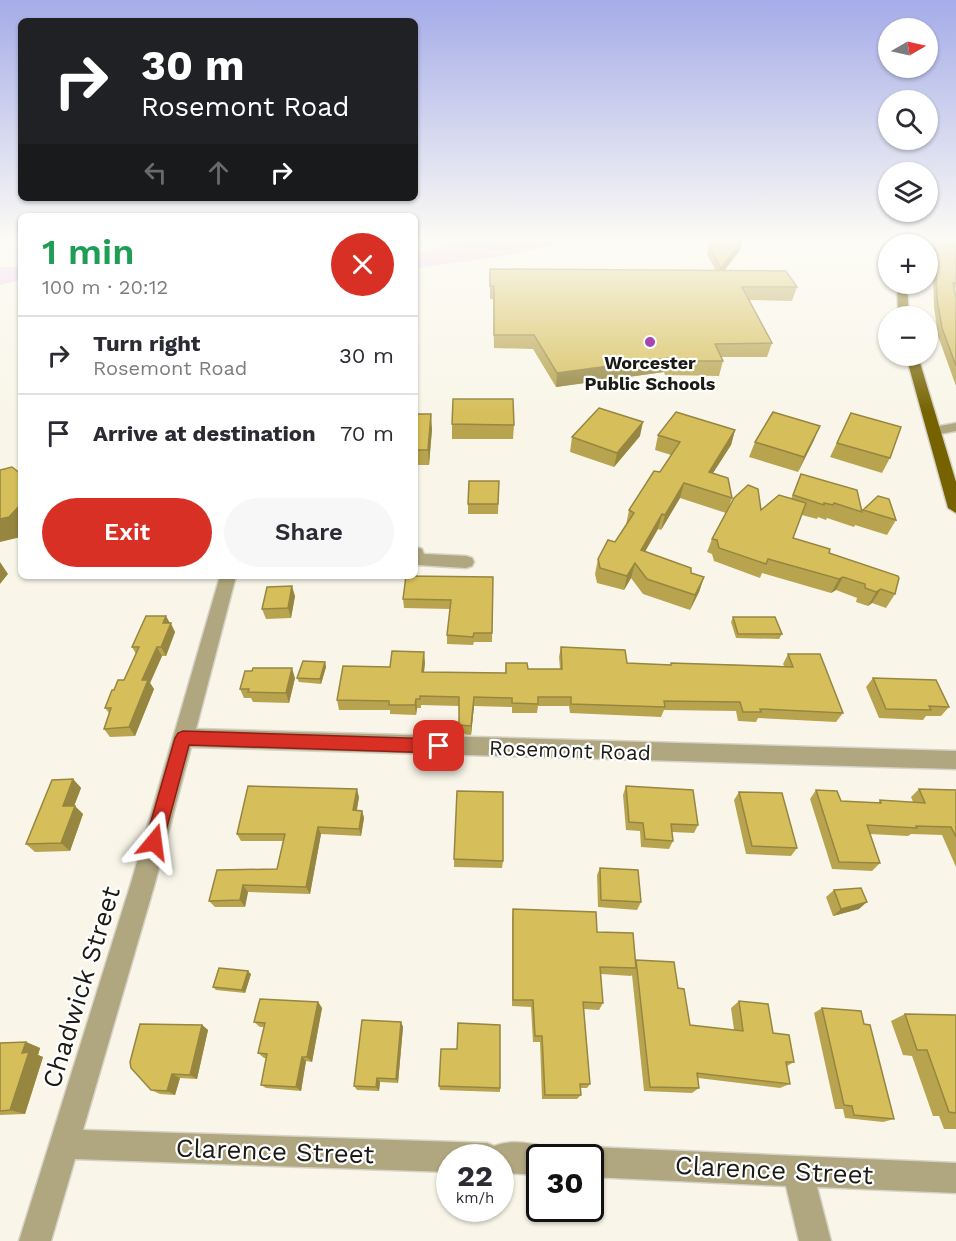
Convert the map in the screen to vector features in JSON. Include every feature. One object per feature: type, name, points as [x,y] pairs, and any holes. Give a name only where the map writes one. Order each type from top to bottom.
[{"type":"main road","points":[[915,366],[956,508]]},
{"type":"street","points":[[934,430],[956,427]]},
{"type":"street","points":[[418,559],[466,561]]},
{"type":"street","name":"Chadwick Street","points":[[35,1241],[142,883],[227,579]]},
{"type":"street","name":"Rosemont Road","points":[[183,738],[956,760]]},
{"type":"street","name":"Clarence Street","points":[[64,1144],[436,1156]]},
{"type":"street","name":"Clarence Street","points":[[604,1163],[956,1178]]},
{"type":"street","points":[[798,1171],[815,1241]]},
{"type":"building","points":[[494,296],[747,296],[772,343],[715,344],[723,361],[668,361],[667,358],[557,373],[534,335],[494,335]]},
{"type":"building","points":[[937,296],[956,296],[956,366],[942,328]]},
{"type":"building","points":[[453,399],[513,399],[514,425],[452,424]]},
{"type":"building","points":[[599,408],[643,422],[617,453],[572,437]]},
{"type":"building","points":[[676,412],[735,430],[709,472],[728,478],[732,498],[684,483],[641,550],[691,568],[691,573],[704,577],[695,595],[647,579],[635,563],[627,576],[600,568],[598,559],[608,540],[615,542],[634,513],[629,510],[654,471],[660,472],[680,442],[658,435]]},
{"type":"building","points":[[773,412],[820,426],[804,457],[755,442]]},
{"type":"building","points":[[851,413],[901,427],[890,458],[837,443]]},
{"type":"building","points":[[418,414],[431,414],[428,450],[418,450]]},
{"type":"building","points":[[12,467],[18,472],[18,507],[9,517],[0,519],[0,470]]},
{"type":"building","points":[[801,474],[857,490],[862,512],[834,503],[833,505],[824,503],[824,505],[793,495]]},
{"type":"building","points":[[469,481],[499,481],[498,504],[468,504]]},
{"type":"building","points":[[748,485],[758,489],[761,510],[779,495],[806,503],[793,538],[830,549],[829,553],[898,576],[895,594],[881,589],[876,592],[865,588],[865,584],[843,577],[839,579],[768,559],[766,564],[719,548],[717,540],[712,539],[734,498]]},
{"type":"building","points":[[878,496],[889,499],[896,520],[863,510]]},
{"type":"building","points":[[418,576],[493,577],[492,633],[474,633],[473,637],[447,635],[451,600],[403,599],[406,579],[418,579]]},
{"type":"building","points":[[292,586],[288,608],[262,609],[267,587]]},
{"type":"building","points":[[146,616],[166,616],[163,623],[171,623],[161,647],[157,647],[142,680],[148,680],[129,727],[104,729],[111,708],[105,708],[118,680],[124,680],[139,647],[132,647]]},
{"type":"building","points":[[733,617],[775,617],[782,634],[738,634]]},
{"type":"building","points":[[561,647],[625,650],[627,663],[671,665],[671,663],[793,667],[788,654],[820,654],[843,713],[760,709],[761,712],[743,712],[740,702],[664,701],[665,707],[571,704],[571,697],[538,697],[538,704],[512,703],[512,698],[474,697],[471,726],[459,725],[459,697],[420,696],[420,699],[416,699],[415,705],[389,705],[389,701],[337,700],[343,666],[390,667],[392,651],[424,652],[422,672],[506,673],[506,663],[527,663],[528,669],[562,669]]},
{"type":"building","points":[[303,661],[325,662],[320,679],[297,678]]},
{"type":"building","points":[[253,668],[292,668],[286,693],[248,692],[249,689],[240,689],[245,671],[252,671]]},
{"type":"building","points":[[873,678],[936,680],[949,707],[929,706],[931,710],[886,709]]},
{"type":"building","points":[[73,779],[63,806],[75,806],[61,843],[26,844],[52,780]]},
{"type":"building","points":[[248,786],[357,789],[353,810],[362,811],[359,829],[318,827],[306,887],[243,885],[240,900],[209,901],[217,870],[277,869],[285,834],[237,834]]},
{"type":"building","points":[[626,786],[693,790],[698,825],[671,824],[673,841],[645,839],[643,823],[629,822]]},
{"type":"building","points":[[919,789],[956,790],[956,837],[951,827],[916,826],[917,828],[867,825],[880,863],[839,862],[816,790],[837,791],[841,801],[881,803],[880,800],[925,803]]},
{"type":"building","points":[[457,791],[503,792],[503,861],[454,859]]},
{"type":"building","points":[[739,792],[782,793],[797,848],[752,846]]},
{"type":"building","points":[[600,868],[638,870],[641,902],[601,900]]},
{"type":"building","points":[[861,888],[867,902],[841,909],[834,890]]},
{"type":"building","points":[[513,909],[596,912],[597,932],[633,933],[636,968],[600,967],[603,1003],[583,1002],[590,1084],[580,1084],[581,1095],[545,1095],[542,1036],[535,1036],[533,1000],[513,1000]]},
{"type":"building","points":[[636,960],[674,962],[678,988],[684,989],[690,1025],[743,1031],[739,1001],[768,1004],[773,1033],[789,1035],[794,1062],[786,1062],[790,1084],[697,1073],[699,1088],[650,1087]]},
{"type":"building","points":[[219,968],[248,971],[242,990],[213,987]]},
{"type":"building","points":[[260,999],[318,1002],[307,1057],[302,1057],[296,1087],[261,1085],[267,1054],[258,1053],[265,1023],[254,1022]]},
{"type":"building","points":[[822,1008],[861,1011],[864,1024],[870,1025],[894,1119],[854,1115],[852,1106],[844,1105]]},
{"type":"building","points":[[905,1014],[956,1015],[956,1113],[949,1112],[927,1050],[917,1050]]},
{"type":"building","points":[[362,1020],[401,1022],[396,1079],[377,1078],[376,1087],[354,1086]]},
{"type":"building","points":[[458,1023],[500,1025],[500,1088],[439,1086],[441,1049],[457,1049]]},
{"type":"building","points":[[140,1024],[202,1025],[190,1075],[172,1074],[167,1091],[151,1090],[131,1068],[130,1062]]},
{"type":"building","points":[[26,1042],[22,1053],[29,1052],[10,1110],[0,1111],[0,1043]]},
{"type":"place","name":"Worcester Public Schools","points":[[650,342]]},
{"type":"route","points":[[154,842],[183,738],[439,746]]}]
